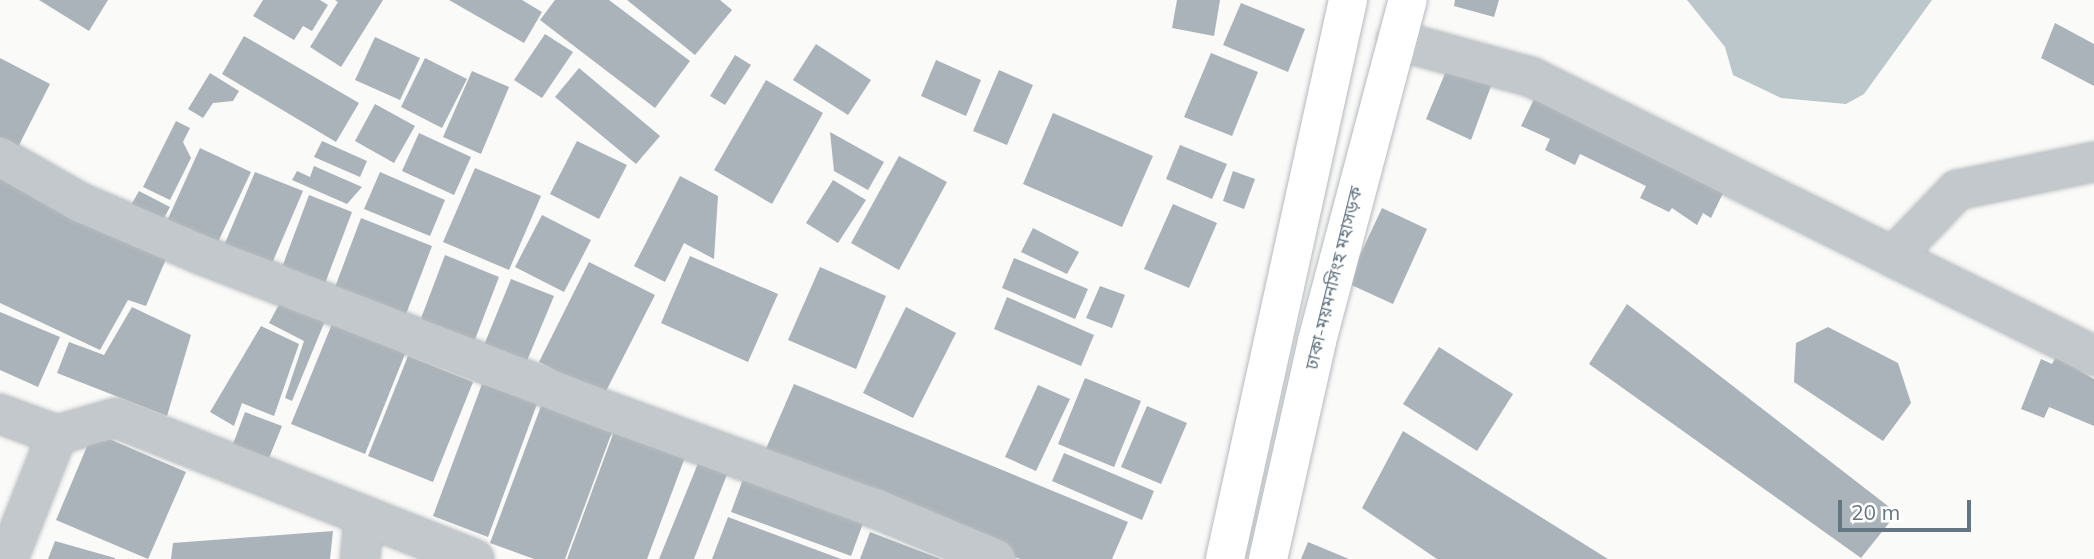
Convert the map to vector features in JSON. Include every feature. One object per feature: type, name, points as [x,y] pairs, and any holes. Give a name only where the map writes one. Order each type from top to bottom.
[{"type":"main road","points":[[1225,559],[1348,0]]},
{"type":"main road","name":"ঢাকা-ময়মনসিংহ মহাসড়ক","points":[[1268,559],[1317,341],[1408,0]]},
{"type":"street","points":[[1396,40],[1531,77],[2094,356]]},
{"type":"street","points":[[0,158],[82,203],[200,254],[613,414],[877,509],[996,559]]},
{"type":"street","points":[[1894,257],[1958,190],[2094,162]]},
{"type":"street","points":[[0,414],[57,435],[116,418],[364,518],[474,559]]},
{"type":"street","points":[[8,559],[57,435]]},
{"type":"street","points":[[360,559],[364,518]]},
{"type":"shaded area","points":[[1687,0],[1932,0],[1864,94],[1846,104],[1781,98],[1733,75],[1725,47]]},
{"type":"building","points":[[39,0],[108,0],[89,31]]},
{"type":"building","points":[[263,0],[320,0],[328,5],[312,31],[303,26],[294,40],[253,16]]},
{"type":"building","points":[[335,0],[383,0],[341,67],[310,47],[338,2]]},
{"type":"building","points":[[449,0],[522,0],[542,12],[524,43]]},
{"type":"building","points":[[555,0],[609,0],[690,61],[655,108],[540,20]]},
{"type":"building","points":[[627,0],[720,0],[732,10],[695,55]]},
{"type":"building","points":[[1177,0],[1220,0],[1214,36],[1172,28]]},
{"type":"building","points":[[1455,0],[1499,0],[1494,17],[1454,6]]},
{"type":"building","points":[[1241,3],[1305,29],[1288,72],[1223,45]]},
{"type":"building","points":[[2055,23],[2094,44],[2094,86],[2041,58]]},
{"type":"building","points":[[545,34],[573,52],[542,98],[514,80]]},
{"type":"building","points":[[244,36],[359,103],[336,142],[222,74]]},
{"type":"building","points":[[375,37],[420,58],[400,100],[355,80]]},
{"type":"building","points":[[816,44],[871,80],[848,115],[793,80]]},
{"type":"building","points":[[1211,53],[1258,72],[1232,136],[1184,117]]},
{"type":"building","points":[[735,55],[751,65],[725,105],[710,96]]},
{"type":"building","points":[[0,58],[50,84],[18,147],[0,137]]},
{"type":"building","points":[[425,58],[467,79],[442,128],[401,107]]},
{"type":"building","points":[[936,60],[981,80],[966,116],[921,96]]},
{"type":"building","points":[[1449,64],[1494,78],[1471,140],[1426,119]]},
{"type":"building","points":[[579,68],[660,136],[636,164],[555,97]]},
{"type":"building","points":[[999,70],[1033,85],[1007,145],[973,131]]},
{"type":"building","points":[[472,71],[509,87],[481,154],[443,137]]},
{"type":"building","points":[[210,73],[239,91],[233,101],[213,103],[203,118],[188,109]]},
{"type":"building","points":[[766,80],[823,113],[772,204],[714,170]]},
{"type":"building","points":[[1535,97],[1725,189],[1711,218],[1703,213],[1697,225],[1672,208],[1669,212],[1640,198],[1646,186],[1580,154],[1575,165],[1545,150],[1550,139],[1521,126]]},
{"type":"building","points":[[375,104],[415,126],[394,163],[355,141]]},
{"type":"building","points":[[1053,113],[1153,156],[1122,227],[1023,184]]},
{"type":"building","points":[[176,121],[190,128],[183,142],[191,158],[170,200],[143,187]]},
{"type":"building","points":[[830,132],[884,162],[868,190],[834,171]]},
{"type":"building","points":[[419,133],[471,157],[454,195],[402,171]]},
{"type":"building","points":[[322,141],[367,161],[360,177],[314,157]]},
{"type":"building","points":[[577,141],[627,165],[599,219],[550,194]]},
{"type":"building","points":[[1180,145],[1227,164],[1212,199],[1166,179]]},
{"type":"building","points":[[200,148],[251,172],[217,244],[167,221]]},
{"type":"building","points":[[899,156],[947,182],[899,270],[851,243]]},
{"type":"building","points":[[314,166],[362,187],[347,204],[292,180],[297,171],[310,177]]},
{"type":"building","points":[[475,168],[541,196],[509,270],[443,242]]},
{"type":"building","points":[[1233,171],[1255,179],[1244,209],[1223,201]]},
{"type":"building","points":[[255,172],[303,191],[270,268],[223,248]]},
{"type":"building","points":[[380,172],[445,200],[430,236],[364,209]]},
{"type":"building","points":[[680,176],[718,196],[714,259],[684,243],[665,282],[634,266]]},
{"type":"building","points":[[0,178],[166,259],[146,306],[128,300],[100,350],[0,303]]},
{"type":"building","points":[[833,180],[866,200],[838,243],[806,223]]},
{"type":"building","points":[[139,191],[170,207],[158,229],[127,212]]},
{"type":"building","points":[[309,195],[352,212],[321,294],[278,278]]},
{"type":"building","points":[[1173,204],[1217,223],[1189,288],[1144,269]]},
{"type":"building","points":[[1382,208],[1427,229],[1393,304],[1347,283]]},
{"type":"building","points":[[542,215],[591,240],[564,292],[515,267]]},
{"type":"building","points":[[361,218],[432,246],[403,322],[332,295]]},
{"type":"building","points":[[1033,228],[1079,252],[1067,274],[1021,252]]},
{"type":"building","points":[[445,255],[499,277],[474,342],[420,321]]},
{"type":"building","points":[[690,256],[778,294],[748,362],[661,323]]},
{"type":"building","points":[[1014,258],[1088,289],[1075,319],[1002,288]]},
{"type":"building","points":[[589,262],[655,295],[604,395],[539,362]]},
{"type":"building","points":[[820,267],[886,296],[856,369],[788,340]]},
{"type":"building","points":[[511,279],[554,296],[526,363],[484,345]]},
{"type":"building","points":[[1100,286],[1125,295],[1112,328],[1086,318]]},
{"type":"building","points":[[283,297],[327,316],[292,401],[285,398],[304,341],[269,323]]},
{"type":"building","points":[[1007,297],[1094,335],[1081,366],[994,329]]},
{"type":"building","points":[[1627,304],[1897,513],[1861,558],[1589,364]]},
{"type":"building","points":[[132,307],[191,335],[167,416],[57,373],[69,342],[104,355]]},
{"type":"building","points":[[906,307],[956,333],[913,418],[863,393]]},
{"type":"building","points":[[0,312],[60,337],[38,387],[0,370]]},
{"type":"building","points":[[332,324],[405,354],[365,454],[291,424]]},
{"type":"building","points":[[261,326],[299,344],[274,416],[242,403],[234,426],[210,412]]},
{"type":"building","points":[[1828,327],[1898,363],[1911,403],[1883,441],[1794,382],[1796,343]]},
{"type":"building","points":[[1439,347],[1513,394],[1477,451],[1403,404]]},
{"type":"building","points":[[408,356],[473,382],[433,482],[368,456]]},
{"type":"building","points":[[2056,357],[2094,379],[2094,426],[2049,407],[2044,418],[2021,409],[2041,359],[2052,364]]},
{"type":"building","points":[[1085,378],[1141,401],[1114,467],[1058,444]]},
{"type":"building","points":[[482,384],[537,404],[488,537],[433,516]]},
{"type":"building","points":[[794,384],[1128,522],[1112,559],[1020,559],[765,451]]},
{"type":"building","points":[[1038,385],[1070,399],[1036,471],[1005,457]]},
{"type":"building","points":[[544,398],[615,424],[565,559],[534,559],[490,543]]},
{"type":"building","points":[[1147,406],[1187,423],[1161,484],[1121,467]]},
{"type":"building","points":[[245,412],[282,426],[269,458],[233,444]]},
{"type":"building","points":[[616,426],[687,452],[647,559],[567,559]]},
{"type":"building","points":[[1403,431],[1608,559],[1437,559],[1362,508]]},
{"type":"building","points":[[93,432],[186,472],[148,559],[56,520]]},
{"type":"building","points":[[1064,453],[1154,491],[1142,520],[1052,481]]},
{"type":"building","points":[[699,461],[728,472],[694,559],[659,559]]},
{"type":"building","points":[[746,471],[866,515],[851,556],[731,512]]},
{"type":"building","points":[[728,517],[841,559],[712,559]]},
{"type":"building","points":[[333,531],[330,559],[171,559],[173,543]]},
{"type":"building","points":[[870,532],[941,559],[860,559]]},
{"type":"building","points":[[55,541],[115,558],[115,559],[48,559]]},
{"type":"building","points":[[1308,542],[1349,559],[1301,559]]}]
